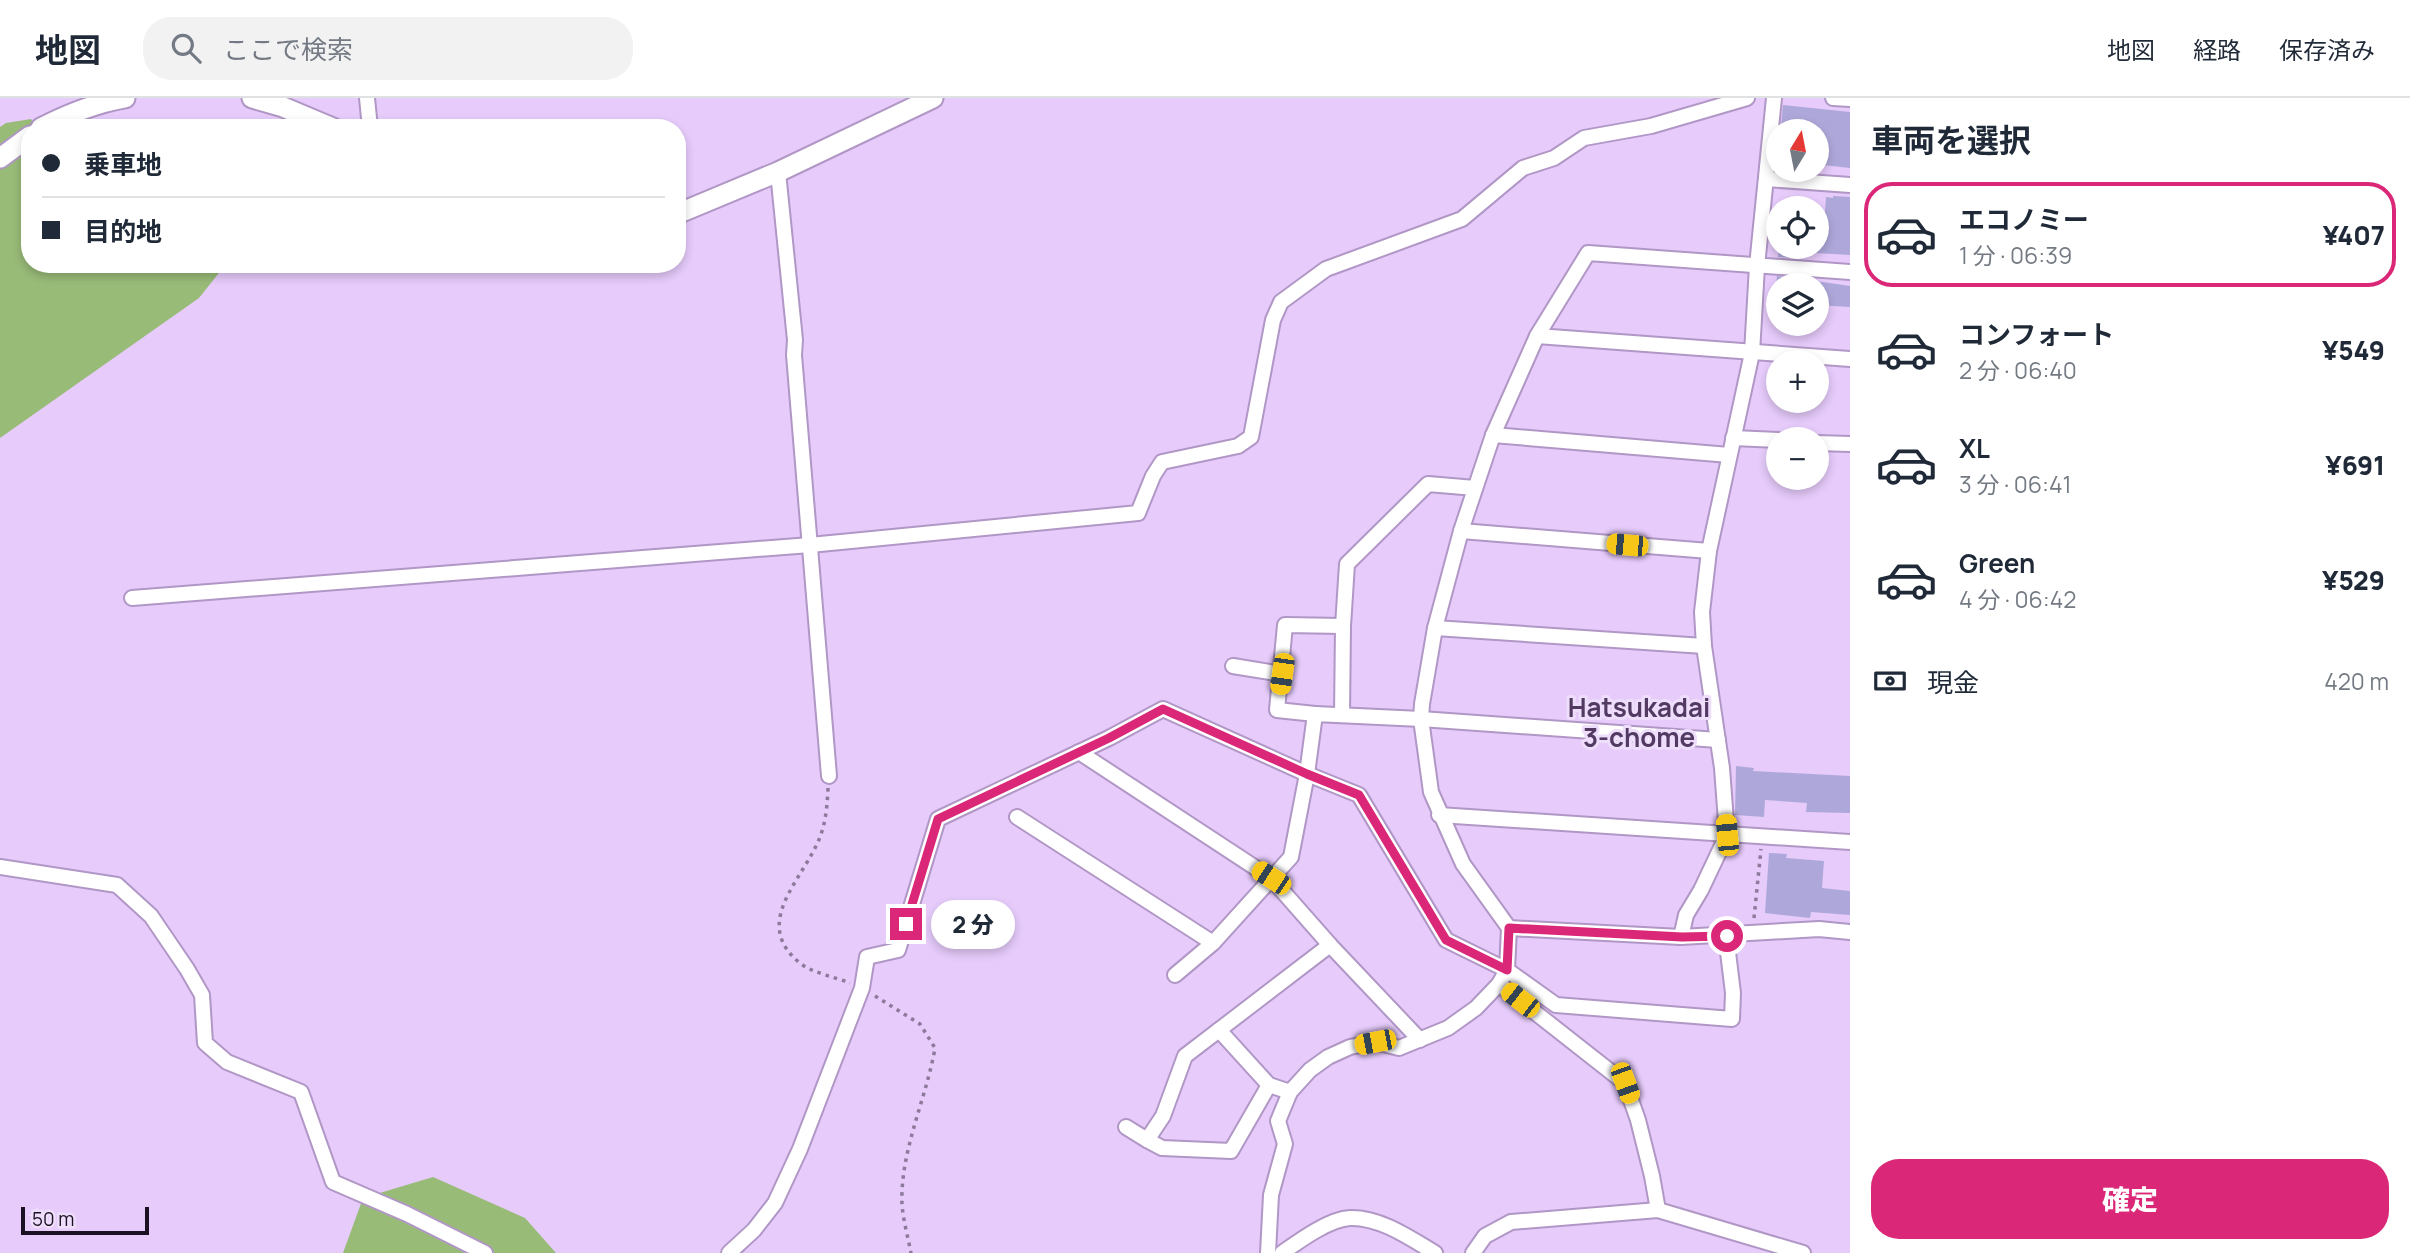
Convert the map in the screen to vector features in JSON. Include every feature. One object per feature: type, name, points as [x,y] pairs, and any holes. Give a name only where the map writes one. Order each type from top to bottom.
[{"type":"main road","points":[[59,119],[125,98]]},
{"type":"main road","points":[[252,98],[312,119]]},
{"type":"main road","points":[[686,210],[778,172],[933,98]]},
{"type":"main road","points":[[0,158],[21,143]]},
{"type":"street","points":[[367,98],[369,119]]},
{"type":"street","points":[[132,598],[810,545],[1138,513],[1162,462],[1238,446],[1251,437],[1277,311],[1282,302],[1326,269],[1462,219],[1523,168],[1554,158],[1584,138],[1651,126],[1747,98]]},
{"type":"street","points":[[1772,119],[1774,98]]},
{"type":"street","points":[[1833,98],[1850,99]]},
{"type":"street","points":[[778,172],[796,340],[794,355],[829,776]]},
{"type":"street","points":[[1682,937],[1686,915],[1727,835],[1702,612],[1709,551],[1752,353],[1766,179]]},
{"type":"street","points":[[1808,182],[1850,185]]},
{"type":"street","points":[[1268,1253],[1271,1195],[1285,1144],[1278,1121],[1290,1093],[1319,1063],[1350,1047],[1375,1042],[1399,1048],[1448,1028],[1476,1008],[1499,984],[1507,970],[1509,928],[1463,864],[1440,815],[1431,792],[1421,719],[1435,628],[1461,531],[1493,435],[1537,336],[1588,253],[1850,272]]},
{"type":"street","points":[[1537,336],[1850,359]]},
{"type":"street","points":[[1493,435],[1729,455]]},
{"type":"street","points":[[1733,438],[1766,439]]},
{"type":"street","points":[[1829,443],[1850,444]]},
{"type":"street","points":[[1342,715],[1347,564],[1428,484],[1475,488]]},
{"type":"street","points":[[1461,531],[1709,551]]},
{"type":"street","points":[[1343,626],[1285,625],[1277,710],[1718,740]]},
{"type":"street","points":[[1435,628],[1704,646]]},
{"type":"street","points":[[1233,666],[1282,674]]},
{"type":"street","points":[[729,1253],[754,1230],[775,1203],[800,1149],[862,988],[867,957],[898,950],[938,819],[1163,709],[1359,795],[1446,940],[1507,970],[1556,1004],[1732,1019],[1733,993],[1727,936]]},
{"type":"street","points":[[1175,975],[1213,943],[1291,857],[1307,774],[1315,713]]},
{"type":"street","points":[[1079,752],[1271,878],[1329,945],[1420,1040]]},
{"type":"street","points":[[1440,815],[1850,842]]},
{"type":"street","points":[[1017,817],[1213,943]]},
{"type":"street","points":[[0,867],[117,885],[151,916],[202,995],[205,1043],[227,1062],[301,1092],[333,1182],[407,1214],[485,1253]]},
{"type":"street","points":[[1509,928],[1682,937],[1819,929],[1850,932]]},
{"type":"street","points":[[1147,1140],[1163,1116],[1185,1056],[1329,945]]},
{"type":"street","points":[[1499,984],[1625,1083],[1638,1120],[1658,1210]]},
{"type":"street","points":[[1219,1030],[1269,1085],[1290,1093]]},
{"type":"street","points":[[1126,1126],[1162,1148],[1231,1151],[1269,1085]]},
{"type":"street","points":[[1473,1253],[1485,1236],[1511,1223],[1658,1210],[1803,1253]]},
{"type":"street","points":[[1282,1253],[1314,1231],[1348,1218],[1380,1223],[1435,1253]]},
{"type":"path","points":[[829,776],[827,820],[815,849],[789,891],[778,919],[783,945],[801,964],[862,988],[919,1024],[935,1048],[930,1075],[912,1132],[903,1182],[902,1206],[911,1253]]},
{"type":"path","points":[[1752,934],[1763,837]]},
{"type":"green space","points":[[21,121],[21,273],[219,273],[199,298],[0,438],[0,127]]},
{"type":"green space","points":[[433,1177],[525,1218],[556,1253],[343,1253],[363,1198]]},
{"type":"building","points":[[1783,105],[1850,112],[1850,168],[1829,166],[1829,119],[1782,119]]},
{"type":"building","points":[[1829,197],[1850,197],[1850,255],[1829,254]]},
{"type":"building","points":[[1829,283],[1850,286],[1850,307],[1829,306]]},
{"type":"building","points":[[1736,766],[1754,768],[1753,771],[1850,776],[1850,813],[1806,812],[1807,803],[1765,800],[1764,817],[1735,815]]},
{"type":"building","points":[[1769,853],[1787,854],[1786,858],[1824,861],[1822,888],[1850,891],[1850,915],[1811,912],[1810,918],[1765,913]]},
{"type":"district","name":"Hatsukadai 3-chome","points":[[1639,723]]},
{"type":"route","points":[[906,924],[938,819],[1109,738],[1163,709],[1359,795],[1446,940],[1507,970],[1509,928],[1682,937],[1727,936]]}]
